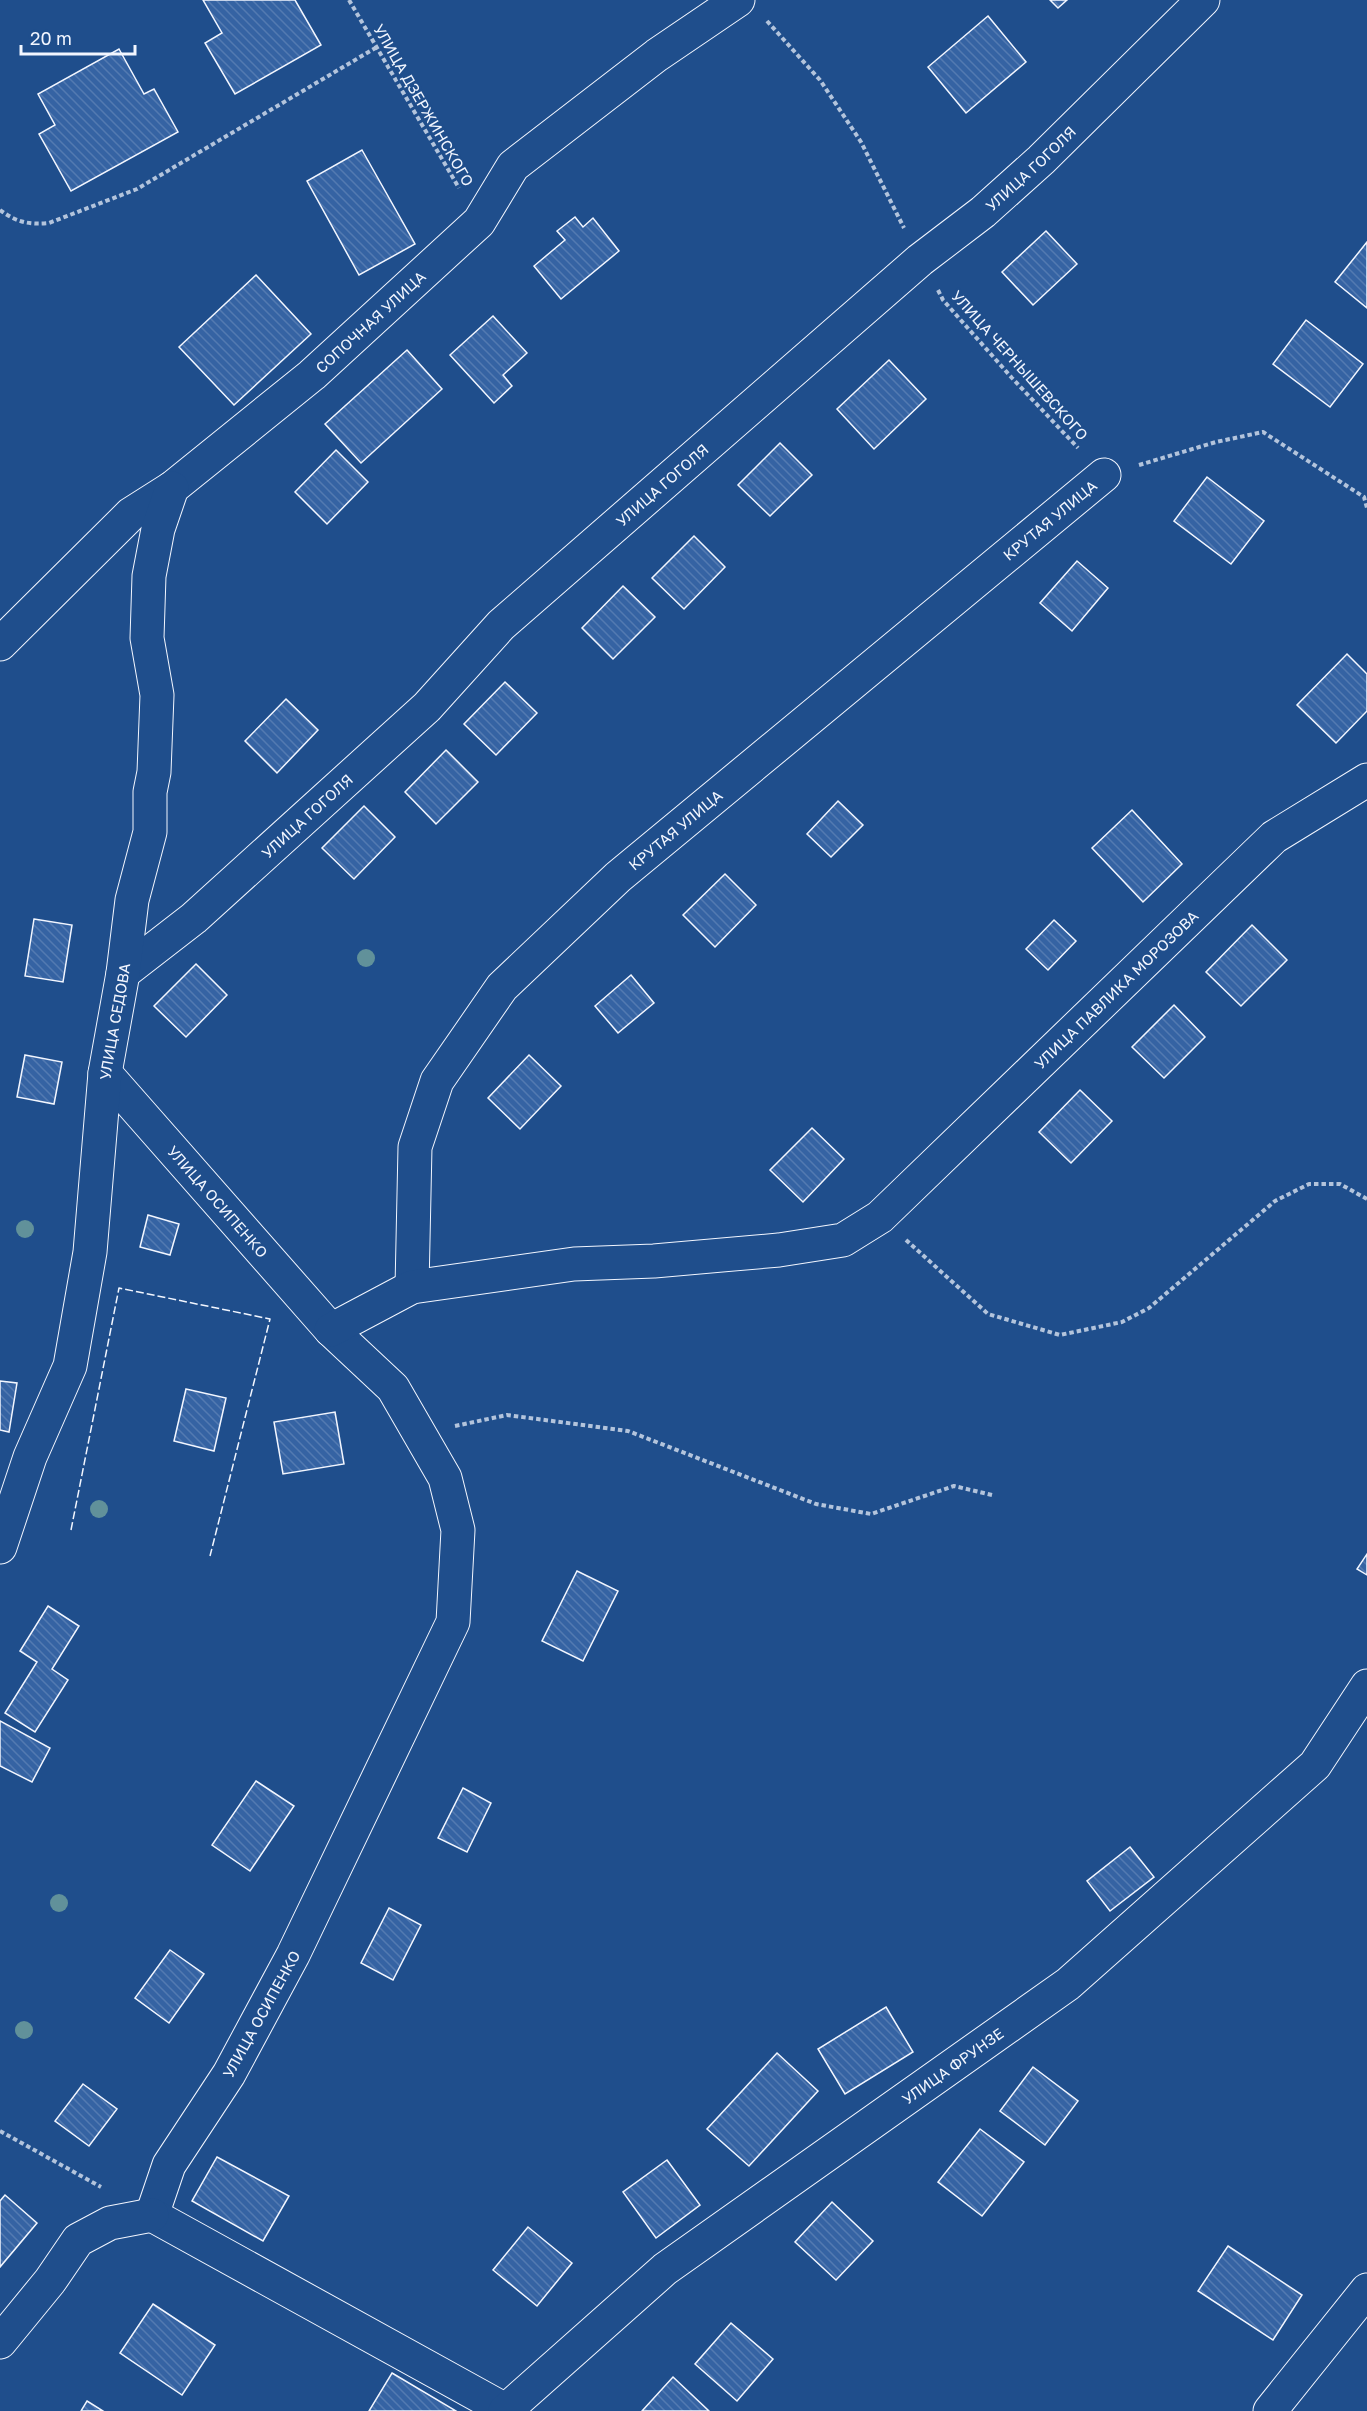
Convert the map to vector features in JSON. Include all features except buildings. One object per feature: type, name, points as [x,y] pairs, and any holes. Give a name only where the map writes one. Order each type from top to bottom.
[{"type":"street","name":"УЛИЦА ГОГОЛЯ","points":[[123,973],[194,918],[427,707],[501,625],[921,260],[983,212],[1041,160],[1203,0]]},
{"type":"street","name":"СОПОЧНАЯ УЛИЦА","points":[[0,644],[131,514],[172,488],[312,375],[479,222],[513,166],[657,56],[751,9]]},
{"type":"street","name":"КРУТАЯ УЛИЦА","points":[[412,1287],[415,1147],[436,1081],[502,987],[618,877],[1104,476]]},
{"type":"street","name":"УЛИЦА СЕДОВА","points":[[0,1547],[30,1457],[70,1366],[90,1252],[105,1073],[123,973],[132,900],[150,832],[150,792],[154,772],[157,695],[147,638],[149,576],[158,529],[172,488]]},
{"type":"street","name":"УЛИЦА ПАВЛИКА МОРОЗОВА","points":[[331,1330],[412,1287],[574,1264],[654,1261],[778,1250],[843,1240],[880,1217],[1274,837],[1367,780]]},
{"type":"street","name":"УЛИЦА ОСИПЕНКО","points":[[105,1073],[331,1330],[393,1388],[444,1478],[458,1530],[453,1622],[294,1955],[229,2074],[169,2165],[152,2215]]},
{"type":"street","name":"УЛИЦА ФРУНЗЕ","points":[[506,2411],[665,2269],[1068,1984],[1315,1765],[1367,1686]]},
{"type":"street","points":[[0,2342],[50,2281],[78,2240],[110,2223],[152,2215],[506,2411]]},
{"type":"street","points":[[1270,2411],[1367,2290]]},
{"type":"path","name":"УЛИЦА ДЗЕРЖИНСКОГО","points":[[349,0],[479,222]]},
{"type":"path","name":"УЛИЦА ЧЕРНЫШЕВСКОГО","points":[[751,9],[826,88],[861,142],[943,300],[1104,476]]},
{"type":"path","points":[[0,210],[25,224],[49,223],[137,189],[377,47]]},
{"type":"path","points":[[1104,476],[1216,442],[1263,432],[1364,497],[1367,508]]},
{"type":"path","points":[[880,1217],[988,1314],[1060,1335],[1122,1322],[1149,1308],[1275,1201],[1309,1185],[1340,1184],[1367,1199]]},
{"type":"path","points":[[419,1434],[507,1415],[628,1431],[816,1504],[871,1514],[954,1486],[992,1495]]},
{"type":"path","points":[[0,2131],[152,2215]]},
{"type":"fence","points":[[71,1530],[119,1288],[270,1319],[210,1556]]}]
